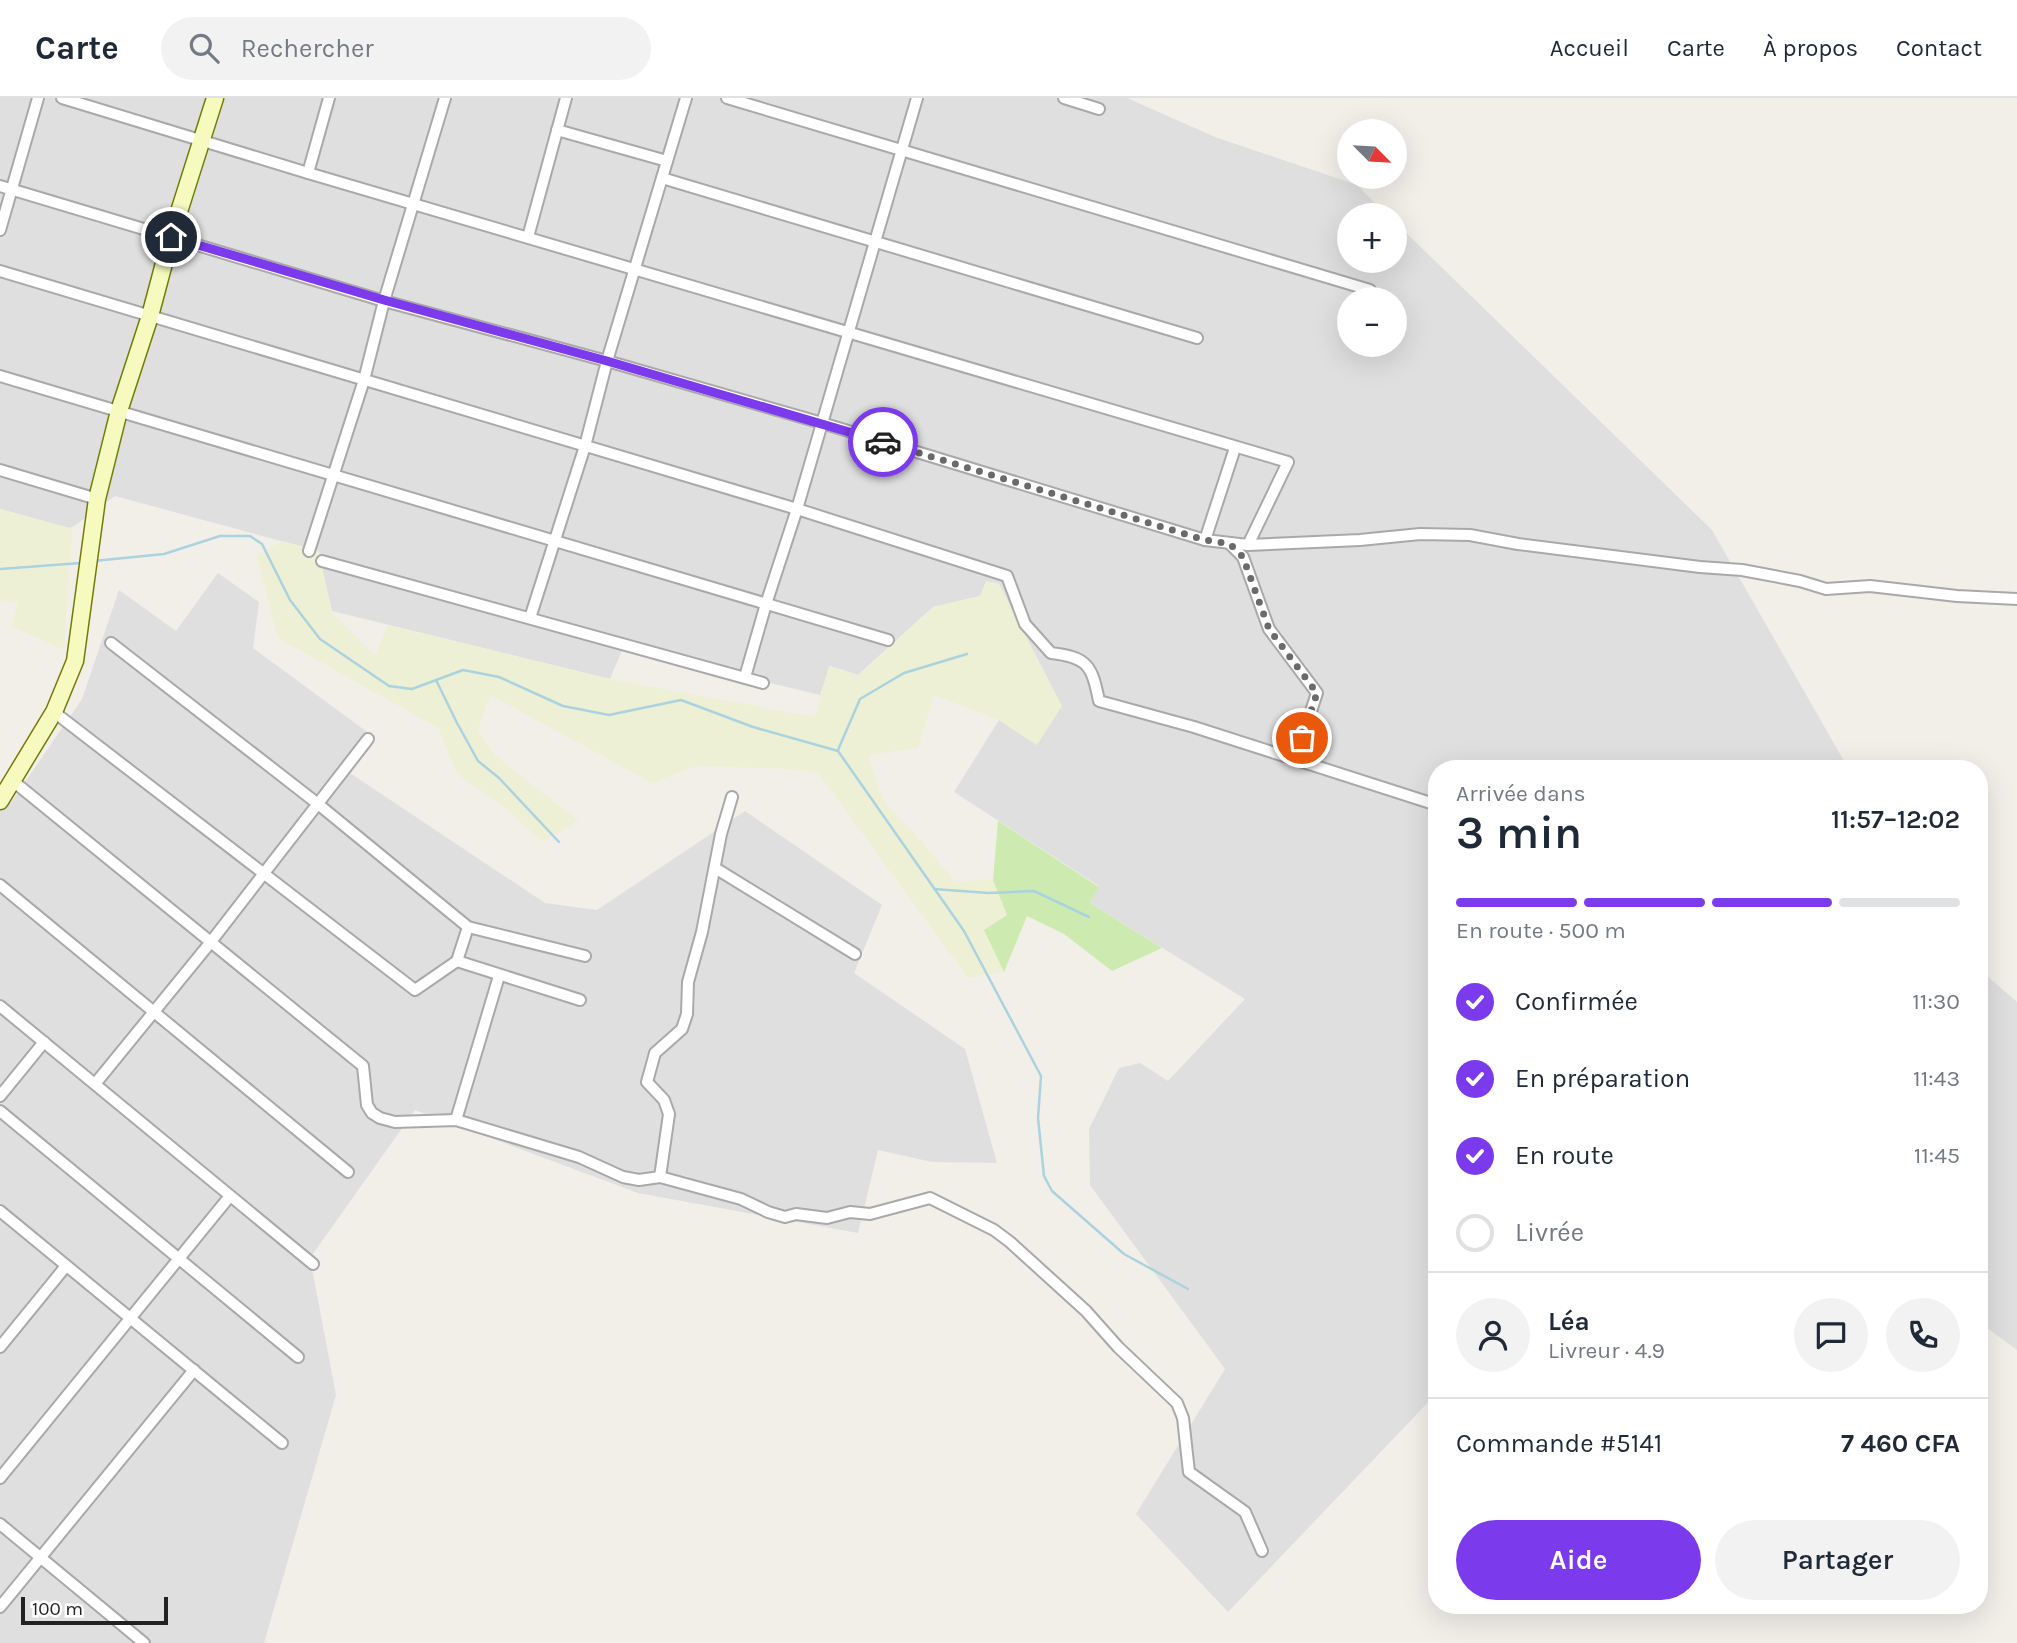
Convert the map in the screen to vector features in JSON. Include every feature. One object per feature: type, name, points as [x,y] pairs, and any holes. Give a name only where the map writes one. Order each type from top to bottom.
[{"type":"main road","points":[[0,801],[54,712],[75,661],[97,499],[119,411],[215,98]]},
{"type":"street","points":[[0,230],[5,187],[38,98]]},
{"type":"street","points":[[62,98],[1287,462],[1248,545]]},
{"type":"street","points":[[308,173],[329,98]]},
{"type":"street","points":[[309,551],[364,380],[384,300],[445,98]]},
{"type":"street","points":[[528,237],[566,98]]},
{"type":"street","points":[[530,618],[585,446],[607,361],[686,98]]},
{"type":"street","points":[[727,98],[1363,287]]},
{"type":"street","points":[[745,677],[917,98]]},
{"type":"street","points":[[1064,98],[1099,108]]},
{"type":"street","points":[[557,130],[667,161]]},
{"type":"street","points":[[662,178],[1197,338]]},
{"type":"street","points":[[5,187],[384,300],[822,424],[1205,540],[1248,545],[1360,540],[1419,534],[1470,535],[1531,545],[1742,570],[1826,589],[1870,586],[1957,596],[2017,599]]},
{"type":"street","points":[[0,271],[797,509],[1007,576],[1025,624],[1051,653],[1074,656],[1094,673],[1099,701],[1194,727],[1428,802]]},
{"type":"street","points":[[0,376],[888,640]]},
{"type":"street","points":[[1205,540],[1235,448]]},
{"type":"street","points":[[0,470],[97,499]]},
{"type":"street","points":[[1230,544],[1243,557],[1269,629],[1317,693],[1295,760]]},
{"type":"street","points":[[322,562],[763,682]]},
{"type":"street","points":[[111,643],[318,804],[468,927],[585,956]]},
{"type":"street","points":[[54,712],[415,990],[457,961],[468,927]]},
{"type":"street","points":[[95,1084],[210,943],[368,739]]},
{"type":"street","points":[[13,781],[363,1066],[367,1105],[372,1113],[395,1122],[456,1120],[579,1157],[622,1177],[639,1180],[660,1177],[741,1199],[785,1217],[796,1214],[827,1218],[850,1212],[870,1214],[930,1198],[994,1230],[1047,1274],[1177,1403],[1183,1418],[1189,1472],[1245,1511],[1262,1551]]},
{"type":"street","points":[[660,1177],[669,1114],[664,1100],[647,1082],[655,1053],[682,1029],[687,1014],[688,982],[702,932],[720,834],[732,797]]},
{"type":"street","points":[[715,868],[855,954]]},
{"type":"street","points":[[0,886],[348,1172]]},
{"type":"street","points":[[457,961],[580,1000]]},
{"type":"street","points":[[456,1120],[499,976]]},
{"type":"street","points":[[0,1006],[313,1264]]},
{"type":"street","points":[[0,1096],[44,1042]]},
{"type":"street","points":[[0,1111],[298,1357]]},
{"type":"street","points":[[0,1478],[230,1196]]},
{"type":"street","points":[[2,1218],[66,1266],[282,1443]]},
{"type":"street","points":[[0,1347],[66,1266]]},
{"type":"street","points":[[0,1607],[194,1370]]},
{"type":"street","points":[[0,1524],[144,1643]]},
{"type":"shaded area","points":[[0,98],[1127,98],[1215,137],[1337,178],[1337,189],[1361,189],[1375,203],[1337,203],[1337,273],[1407,273],[1407,234],[1712,530],[1843,760],[1428,760],[1428,1402],[1228,1612],[1136,1514],[1225,1369],[1090,1185],[1089,1129],[1119,1068],[1140,1063],[1168,1081],[1245,999],[1090,903],[1099,886],[954,792],[999,720],[1037,745],[980,596],[933,607],[858,675],[830,666],[820,695],[745,677],[626,641],[610,679],[332,611],[318,551],[115,496],[70,529],[0,509]]},
{"type":"shaded area","points":[[218,573],[259,602],[253,648],[374,737],[350,773],[545,903],[597,910],[745,811],[882,905],[854,973],[965,1049],[997,1163],[932,1162],[878,1150],[858,1233],[638,1193],[415,1110],[310,1258],[336,1395],[264,1643],[0,1643],[0,797],[10,804],[82,699],[119,590],[176,631]]},
{"type":"shaded area","points":[[1988,977],[2017,1002],[2017,1350],[1988,1329]]},
{"type":"green space","points":[[0,509],[70,528],[73,526],[64,650],[11,626],[18,603],[0,600]]},
{"type":"green space","points":[[282,541],[319,551],[331,612],[375,656],[388,625],[610,679],[815,717],[829,666],[858,675],[933,607],[980,596],[986,581],[999,584],[1062,706],[1037,745],[999,720],[934,695],[918,748],[868,755],[885,804],[955,881],[993,880],[1007,915],[984,930],[1004,972],[968,978],[818,773],[790,769],[697,766],[652,783],[490,695],[478,730],[496,756],[579,821],[542,842],[509,811],[457,774],[438,728],[278,638],[256,555]]},
{"type":"green space","points":[[998,821],[1099,887],[1090,903],[1162,948],[1112,971],[1064,934],[1027,916],[1004,972],[984,930],[1007,915],[993,880]]},
{"type":"waterway","points":[[94,561],[164,554],[220,536],[250,536],[262,544],[290,600],[320,639],[389,686],[412,689],[463,670],[499,677],[563,706],[609,715],[681,700],[753,727],[838,751],[964,931],[1041,1076],[1038,1118],[1044,1176],[1052,1191],[1124,1254],[1188,1289]]},
{"type":"waterway","points":[[0,569],[81,563]]},
{"type":"waterway","points":[[838,750],[860,699],[904,673],[967,654]]},
{"type":"waterway","points":[[436,680],[478,761],[499,778],[559,842]]},
{"type":"waterway","points":[[934,889],[988,893],[1034,891],[1089,917]]},
{"type":"way so far","points":[[883,442],[1205,540],[1230,544],[1243,557],[1269,629],[1317,693],[1302,738]]},
{"type":"route","points":[[171,237],[883,442]]}]
